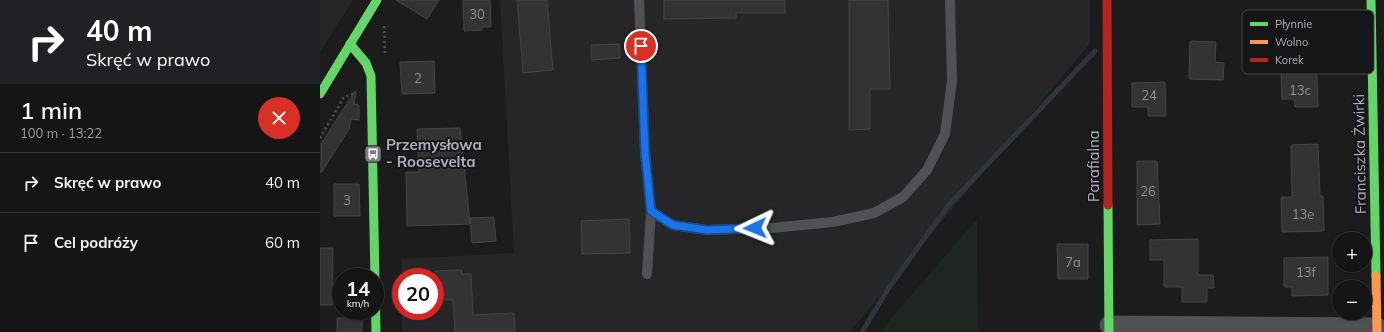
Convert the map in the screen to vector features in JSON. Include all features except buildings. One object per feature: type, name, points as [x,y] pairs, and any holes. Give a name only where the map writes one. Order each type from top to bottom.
[{"type":"street","points":[[320,94],[377,0]]},
{"type":"street","name":"Parafialna","points":[[1107,0],[1109,329]]},
{"type":"street","name":"Franciszka Żwirki","points":[[1371,0],[1371,10]]},
{"type":"street","points":[[350,44],[366,63],[371,76],[376,332]]},
{"type":"street","name":"Franciszka Żwirki","points":[[1372,74],[1377,329]]},
{"type":"street","points":[[1109,329],[1377,329]]},
{"type":"lane","points":[[639,0],[645,153],[651,211],[647,274]]},
{"type":"lane","points":[[651,211],[673,225],[707,230],[771,228],[833,222],[874,213],[903,197],[927,170],[945,134],[952,81],[950,0]]},
{"type":"path","points":[[385,20],[385,61]]},
{"type":"path","points":[[320,138],[344,97],[348,95],[356,95]]},
{"type":"shaded area","points":[[320,0],[353,0],[320,52]]},
{"type":"shaded area","points":[[500,0],[1090,0],[1090,43],[850,332],[402,332],[402,320],[444,320],[444,268],[402,268],[402,259],[514,253]]},
{"type":"shaded area","points":[[977,219],[978,332],[882,332],[890,320]]},
{"type":"waterway","points":[[862,332],[888,289],[947,207],[1095,51]]},
{"type":"traffic: fast","points":[[320,94],[377,0]]},
{"type":"traffic: fast","points":[[1371,0],[1371,10]]},
{"type":"traffic: fast","points":[[350,44],[366,63],[371,76],[376,332]]},
{"type":"traffic: fast","points":[[1372,74],[1376,276]]},
{"type":"traffic: fast","points":[[1108,205],[1109,332]]},
{"type":"traffic: slow","points":[[1376,276],[1377,332]]},
{"type":"traffic: jam","points":[[1107,0],[1108,205]]},
{"type":"place","name":"Przemysłowa - Roosevelta","points":[[373,154]]},
{"type":"route","points":[[641,46],[645,153],[651,211],[673,225],[707,230],[755,228]]}]
